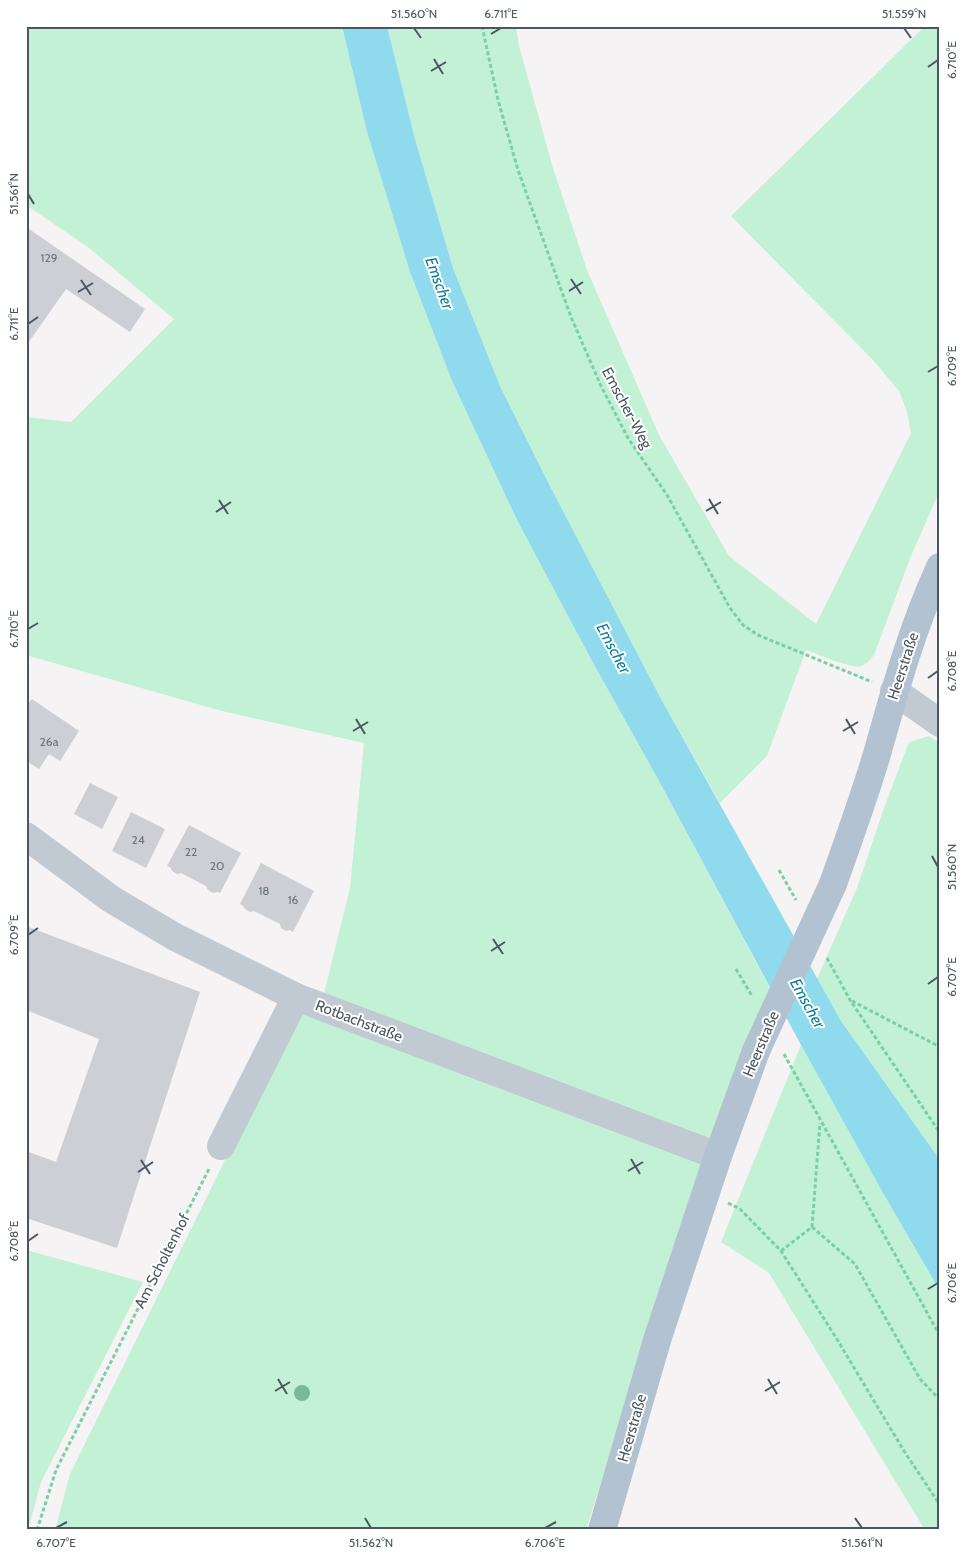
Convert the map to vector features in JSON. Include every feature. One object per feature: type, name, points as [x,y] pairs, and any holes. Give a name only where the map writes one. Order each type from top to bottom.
[{"type":"main road","name":"Heerstraße","points":[[602,1530],[658,1337],[718,1156],[756,1051],[833,884],[876,755],[914,630],[940,567]]},
{"type":"street","points":[[894,691],[940,723]]},
{"type":"street","name":"Rotbachstraße","points":[[26,836],[111,899],[175,937],[296,997],[718,1156]]},
{"type":"street","points":[[221,1146],[296,997]]},
{"type":"path","name":"Emscher-Weg","points":[[482,26],[498,100],[518,170],[570,317],[601,386],[628,438],[667,496],[730,608],[744,625],[758,635],[894,691]]},
{"type":"path","points":[[780,870],[798,904]]},
{"type":"path","points":[[826,956],[850,1000],[940,1133]]},
{"type":"path","points":[[736,969],[755,1002]]},
{"type":"path","points":[[850,1000],[940,1047]]},
{"type":"path","points":[[783,1053],[940,1336]]},
{"type":"path","points":[[780,1250],[812,1227],[820,1121]]},
{"type":"path","name":"Am Scholtenhof","points":[[37,1530],[56,1470],[221,1146]]},
{"type":"path","points":[[706,1192],[740,1209],[780,1250],[835,1336],[904,1451],[940,1505]]},
{"type":"path","points":[[812,1227],[855,1264],[920,1379],[940,1400]]},
{"type":"green space","points":[[26,26],[342,26],[367,132],[410,272],[452,381],[517,520],[774,996],[712,1147],[323,998],[350,888],[364,743],[222,711],[26,655],[26,417],[71,422],[174,319],[88,247],[26,205]]},
{"type":"green space","points":[[387,26],[516,26],[519,46],[553,168],[587,270],[659,435],[729,556],[816,624],[911,433],[907,412],[899,391],[873,360],[731,216],[925,26],[940,26],[940,490],[911,556],[874,655],[865,664],[856,666],[806,650],[767,756],[720,803],[660,697],[500,386],[453,268],[415,139]]},
{"type":"green space","points":[[929,736],[940,743],[940,1160],[841,1021],[817,979],[857,888],[909,742]]},
{"type":"green space","points":[[303,1002],[703,1163],[586,1530],[55,1530],[70,1474]]},
{"type":"green space","points":[[801,1045],[940,1291],[940,1530],[925,1530],[769,1273],[721,1242]]},
{"type":"green space","points":[[26,1250],[143,1282],[41,1482],[28,1530],[26,1530]]},
{"type":"water","name":"Emscher","points":[[342,26],[387,26],[415,139],[453,268],[500,386],[660,697],[841,1021],[940,1160],[940,1291],[801,1045],[517,520],[452,381],[410,272],[367,132]]},
{"type":"building","points":[[26,227],[145,309],[130,332],[66,289],[26,346]]},
{"type":"building","points":[[32,699],[79,731],[60,761],[49,754],[39,769],[26,761],[26,706]]},
{"type":"building","points":[[90,783],[118,797],[102,829],[74,814]]},
{"type":"building","points":[[131,812],[165,829],[146,868],[112,851]]},
{"type":"building","points":[[189,825],[241,853],[220,893],[213,893],[206,886],[181,873],[177,874],[167,866]]},
{"type":"building","points":[[261,863],[314,891],[293,932],[290,930],[286,931],[281,928],[280,924],[254,911],[250,912],[240,904]]},
{"type":"building","points":[[26,926],[200,992],[117,1248],[26,1218],[26,1151],[56,1162],[99,1039],[26,1010]]}]
